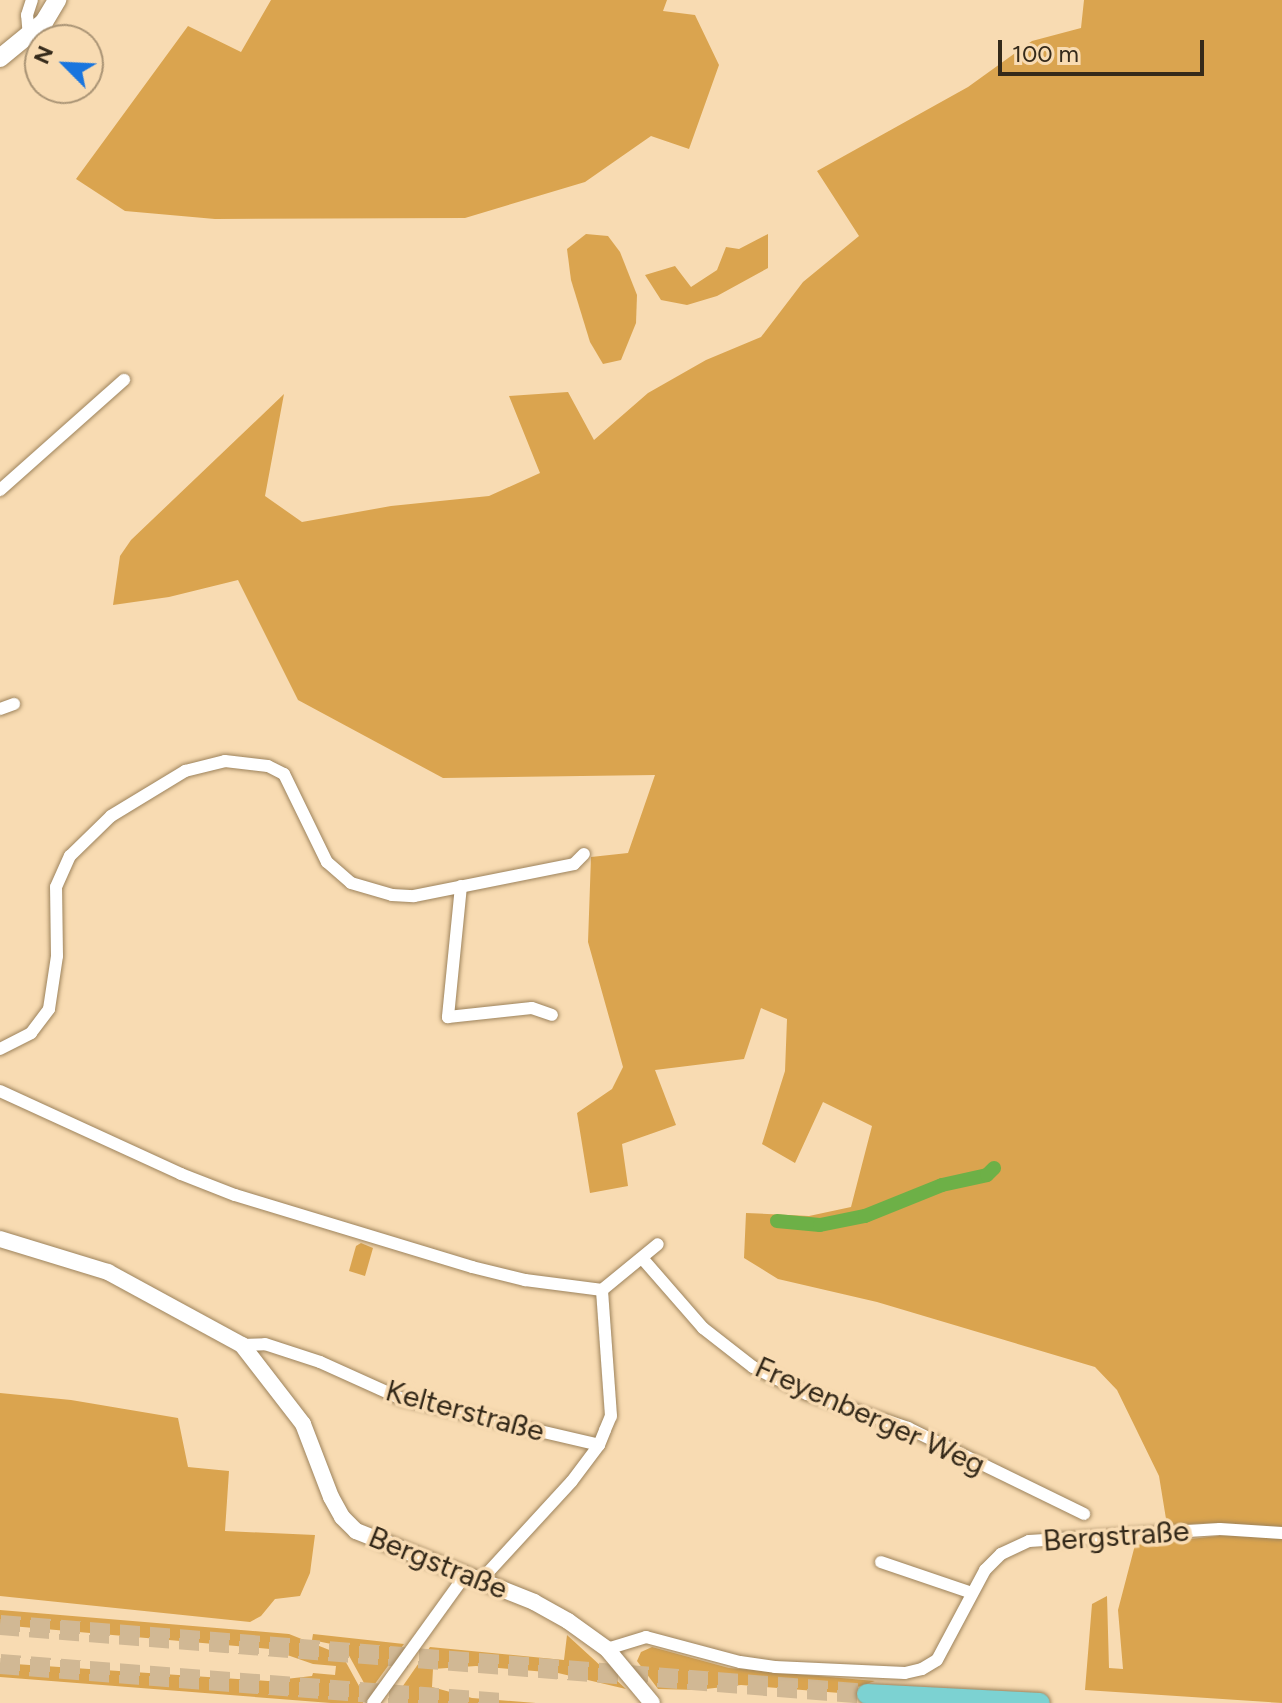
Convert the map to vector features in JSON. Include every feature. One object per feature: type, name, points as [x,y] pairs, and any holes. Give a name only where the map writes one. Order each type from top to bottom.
[{"type":"highway","points":[[867,1694],[1040,1703]]},
{"type":"main road","points":[[42,24],[57,0]]},
{"type":"main road","points":[[0,58],[24,41]]},
{"type":"street","points":[[28,24],[32,0]]},
{"type":"street","points":[[0,490],[124,380]]},
{"type":"street","points":[[0,709],[14,704]]},
{"type":"street","points":[[0,1049],[31,1033],[49,1009],[57,956],[56,887],[70,856],[111,816],[185,771],[225,761],[268,766],[284,774],[306,813],[321,854],[351,883],[392,895],[414,896],[574,864],[584,854]]},
{"type":"street","points":[[461,886],[448,1017],[532,1008],[552,1015]]},
{"type":"street","points":[[0,1091],[181,1174],[235,1195],[472,1267],[525,1280],[602,1290],[658,1244]]},
{"type":"street","name":"Bergstraße","points":[[0,1239],[108,1272],[242,1345],[303,1424],[342,1517],[356,1531],[534,1602],[568,1621],[607,1649],[652,1703]]},
{"type":"street","name":"Freyenberger Weg","points":[[642,1258],[703,1328],[753,1367],[807,1394],[908,1428],[1084,1514]]},
{"type":"street","points":[[373,1703],[473,1577],[545,1512],[599,1445],[611,1416],[602,1290]]},
{"type":"street","name":"Kelterstraße","points":[[242,1345],[265,1344],[320,1362],[402,1399],[599,1445]]},
{"type":"street","name":"Bergstraße","points":[[607,1649],[646,1637],[740,1662],[775,1667],[905,1673],[937,1660],[985,1570],[1001,1554],[1029,1541],[1220,1529],[1282,1533]]},
{"type":"street","points":[[881,1562],[972,1593]]},
{"type":"shaded area","points":[[271,0],[667,0],[663,11],[695,15],[719,65],[689,149],[651,136],[585,182],[465,218],[215,219],[125,211],[76,179],[188,26],[241,52]]},
{"type":"shaded area","points":[[1084,0],[1282,0],[1282,1528],[1215,1523],[1167,1525],[1159,1476],[1117,1390],[1095,1367],[877,1302],[778,1279],[744,1258],[746,1213],[809,1216],[851,1207],[872,1126],[823,1102],[795,1163],[762,1144],[785,1071],[787,1019],[761,1008],[744,1059],[655,1070],[676,1125],[622,1144],[628,1186],[590,1193],[577,1113],[612,1089],[623,1067],[588,942],[591,857],[628,853],[655,775],[443,778],[298,700],[238,580],[169,597],[113,605],[120,556],[131,540],[284,394],[265,496],[302,522],[391,506],[489,496],[540,473],[509,396],[568,392],[594,440],[648,393],[706,360],[761,337],[803,282],[859,236],[817,171],[968,87],[1032,41],[1081,28]]},
{"type":"shaded area","points":[[586,234],[608,236],[620,252],[637,295],[636,323],[621,360],[603,364],[590,342],[571,280],[567,249]]},
{"type":"shaded area","points":[[768,234],[768,268],[717,296],[687,305],[661,300],[645,275],[675,266],[691,287],[717,270],[726,247],[739,249]]},
{"type":"shaded area","points":[[361,1243],[373,1248],[365,1276],[349,1271],[356,1246]]},
{"type":"shaded area","points":[[0,1393],[71,1400],[178,1418],[188,1467],[229,1471],[225,1531],[315,1535],[310,1573],[300,1596],[275,1599],[261,1616],[250,1622],[0,1596]]},
{"type":"shaded area","points":[[1227,1535],[1282,1539],[1282,1703],[1085,1690],[1092,1604],[1107,1596],[1109,1668],[1123,1669],[1118,1610],[1135,1545]]},
{"type":"shaded area","points":[[0,1610],[289,1634],[342,1655],[365,1697],[363,1703],[331,1703],[0,1677],[0,1663],[268,1681],[312,1676],[313,1673],[335,1675],[336,1666],[313,1664],[270,1649],[0,1625]]},
{"type":"shaded area","points":[[313,1634],[404,1644],[369,1692],[347,1652],[336,1645],[312,1640]]},
{"type":"shaded area","points":[[567,1635],[626,1689],[558,1673],[476,1666],[433,1669],[432,1687],[472,1698],[536,1703],[391,1703],[430,1647],[564,1660]]},
{"type":"shaded area","points":[[652,1647],[729,1668],[875,1681],[840,1693],[741,1685],[697,1690],[658,1689],[637,1661],[641,1652]]},
{"type":"waterway","points":[[777,1221],[820,1225],[865,1216],[942,1185],[987,1175],[994,1168]]},
{"type":"tunnel","points":[[0,1625],[867,1694]]},
{"type":"tunnel","points":[[0,1664],[501,1703]]}]
